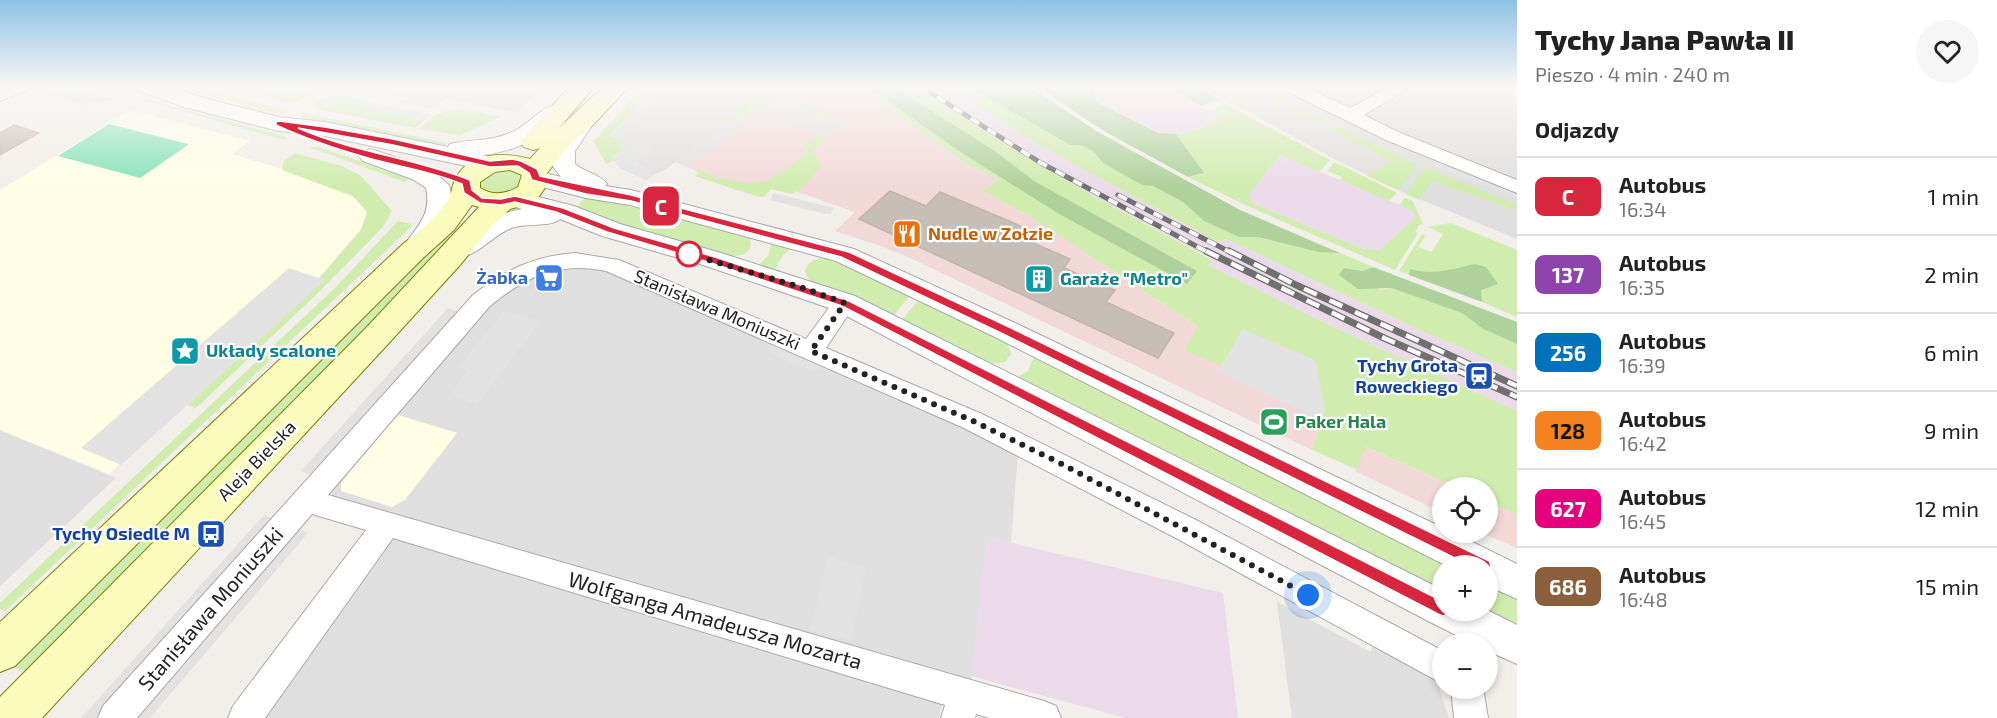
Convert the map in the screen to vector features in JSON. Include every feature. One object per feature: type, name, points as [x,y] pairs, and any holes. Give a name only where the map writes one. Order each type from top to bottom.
[{"type":"main road","points":[[6,636],[413,250],[441,230],[458,209],[475,172],[532,143],[553,120]]},
{"type":"main road","points":[[496,163],[521,163],[535,175],[561,139],[584,120]]},
{"type":"main road","name":"Aleja Bielska","points":[[11,718],[450,258],[481,220],[508,200],[530,190],[535,175]]},
{"type":"main road","points":[[467,187],[480,200],[508,200]]},
{"type":"street","points":[[261,120],[279,124],[325,129],[496,163]]},
{"type":"street","points":[[393,142],[472,150],[519,139],[537,129],[547,120]]},
{"type":"street","points":[[585,120],[562,154],[562,164],[576,177],[631,198],[845,255],[1005,330],[1462,555]]},
{"type":"street","points":[[1355,120],[1440,157],[1517,187]]},
{"type":"street","points":[[279,124],[310,137],[421,174],[437,185],[440,206],[437,223],[413,250]]},
{"type":"street","points":[[371,156],[431,168],[467,187]]},
{"type":"street","points":[[535,175],[586,191],[631,198]]},
{"type":"street","points":[[508,200],[565,212],[611,230]]},
{"type":"street","points":[[450,258],[477,234],[515,217],[538,215],[611,230],[800,287],[845,303],[1432,603]]},
{"type":"street","points":[[712,259],[736,263],[755,255],[761,242],[758,236],[749,230]]},
{"type":"street","points":[[800,287],[791,274],[793,263],[803,254],[824,249]]},
{"type":"street","name":"Stanisława Moniuszki","points":[[115,718],[481,301],[507,279],[547,262],[585,259],[611,265],[973,421],[1058,462],[1432,662]]},
{"type":"street","points":[[811,351],[845,303]]},
{"type":"street","points":[[975,369],[998,374],[1011,370],[1019,364],[1023,354],[1022,347],[1005,330]]},
{"type":"street","points":[[245,718],[387,524],[306,500]]},
{"type":"street","name":"Wolfganga Amadeusza Mozarta","points":[[387,524],[961,706],[1044,718]]},
{"type":"street","points":[[1498,573],[1517,582]]},
{"type":"street","points":[[1467,621],[1517,647]]},
{"type":"street","points":[[1469,699],[1472,718]]},
{"type":"shaded area","points":[[115,120],[167,120],[250,141],[232,154],[282,169],[353,197],[367,212],[361,229],[319,278],[325,280],[109,474],[0,430],[0,190]]},
{"type":"shaded area","points":[[625,120],[639,120],[621,140],[610,137]]},
{"type":"shaded area","points":[[639,120],[735,120],[666,169],[655,174],[624,155],[619,146],[621,140]]},
{"type":"shaded area","points":[[735,120],[903,120],[966,164],[999,179],[983,191],[1036,220],[1199,328],[1185,350],[1325,408],[1312,450],[910,258],[835,231],[855,212],[792,190],[789,193],[771,189],[764,197],[737,190],[676,162]]},
{"type":"shaded area","points":[[735,120],[752,120],[688,166],[678,161]]},
{"type":"shaded area","points":[[781,120],[834,120],[845,124],[827,138]]},
{"type":"shaded area","points":[[967,120],[998,120],[1044,148],[1220,243],[1226,239],[1422,331],[1517,372],[1517,411],[1331,326],[1208,265],[1212,259],[1091,195]]},
{"type":"shaded area","points":[[1131,120],[1221,120],[1182,135],[1158,133]]},
{"type":"shaded area","points":[[1262,120],[1351,120],[1517,190],[1517,239],[1400,191],[1338,161]]},
{"type":"shaded area","points":[[1366,120],[1517,120],[1517,181]]},
{"type":"shaded area","points":[[644,146],[653,150],[634,162],[655,174],[646,180],[621,169],[611,157],[621,152],[624,155]]},
{"type":"shaded area","points":[[1280,155],[1414,211],[1416,217],[1380,250],[1363,249],[1252,203],[1248,194]]},
{"type":"shaded area","points":[[1439,161],[1517,191],[1517,199],[1434,166]]},
{"type":"shaded area","points":[[774,193],[834,208],[830,214],[825,214],[770,200]]},
{"type":"shaded area","points":[[572,266],[610,270],[1018,451],[1011,543],[987,537],[971,682],[332,496],[332,488],[507,286],[532,272]]},
{"type":"shaded area","points":[[289,268],[325,280],[121,465],[81,448]]},
{"type":"shaded area","points":[[448,308],[462,313],[316,476],[301,471]]},
{"type":"shaded area","points":[[504,311],[541,321],[477,404],[449,395],[468,371],[458,367]]},
{"type":"shaded area","points":[[1243,329],[1315,360],[1325,408],[1320,420],[1218,372]]},
{"type":"shaded area","points":[[770,341],[829,367],[814,372],[767,352]]},
{"type":"shaded area","points":[[398,415],[457,433],[405,500],[392,507],[341,491],[341,483]]},
{"type":"shaded area","points":[[0,430],[116,478],[0,586]]},
{"type":"shaded area","points":[[1365,447],[1432,477],[1432,508],[1355,471]]},
{"type":"shaded area","points":[[1498,506],[1517,515],[1517,548],[1498,540]]},
{"type":"shaded area","points":[[264,515],[308,533],[150,718],[81,718]]},
{"type":"shaded area","points":[[397,537],[942,703],[939,718],[256,718],[386,540]]},
{"type":"shaded area","points":[[987,537],[1223,593],[1238,718],[1126,718],[971,676]]},
{"type":"shaded area","points":[[828,557],[866,567],[851,641],[810,630]]},
{"type":"shaded area","points":[[1277,602],[1371,652],[1374,640],[1432,676],[1432,699],[1443,699],[1449,718],[1292,718]]},
{"type":"green space","points":[[212,120],[222,120],[284,136],[287,139]]},
{"type":"green space","points":[[311,120],[333,120],[447,143],[444,145]]},
{"type":"green space","points":[[371,120],[424,121],[415,128]]},
{"type":"green space","points":[[430,120],[495,120],[460,135],[419,129]]},
{"type":"green space","points":[[614,120],[625,120],[610,136],[621,140],[621,152],[611,157],[615,160],[606,164],[594,141]]},
{"type":"green space","points":[[726,120],[734,120],[731,122],[724,121],[710,136],[706,135],[710,130]]},
{"type":"green space","points":[[834,120],[847,122],[845,124]]},
{"type":"green space","points":[[903,120],[914,120],[962,153],[1059,214],[1187,284],[1196,271],[1036,182],[992,149],[945,120],[967,120],[1091,195],[1212,260],[1208,265],[1331,326],[1517,411],[1517,515],[1498,506],[1498,477],[1433,477],[1366,447],[1356,469],[1312,450],[1325,408],[1244,329],[1221,366],[1184,350],[1198,327],[1036,220],[983,191],[999,179],[966,164]]},
{"type":"green space","points":[[914,120],[945,120],[992,149],[1036,182],[1197,271],[1187,284],[1059,214],[962,153]]},
{"type":"green space","points":[[998,120],[1025,120],[1070,145],[1082,145],[1094,152],[1103,163],[1142,185],[1153,186],[1183,202],[1204,221],[1239,237],[1258,237],[1318,252],[1340,253],[1373,267],[1363,271],[1344,268],[1381,290],[1391,288],[1462,313],[1483,329],[1517,344],[1517,372],[1422,331],[1226,239],[1220,243],[1044,148]]},
{"type":"green space","points":[[1025,120],[1079,120],[1240,210],[1340,253],[1318,252],[1258,237],[1239,237],[1204,221],[1183,202],[1153,186],[1142,185],[1103,163],[1094,152],[1082,145],[1070,145]]},
{"type":"green space","points":[[1087,120],[1131,120],[1158,133],[1176,134],[1204,173],[1188,177]]},
{"type":"green space","points":[[1221,120],[1254,120],[1330,160],[1319,172],[1280,155],[1249,194],[1252,203],[1363,249],[1380,250],[1416,217],[1413,211],[1400,205],[1404,198],[1413,201],[1423,225],[1420,224],[1415,232],[1418,233],[1395,270],[1247,206],[1188,177],[1203,174],[1176,134],[1182,135]]},
{"type":"green space","points":[[1309,120],[1326,121],[1318,124]]},
{"type":"green space","points":[[109,124],[188,145],[140,178],[58,156]]},
{"type":"green space","points":[[1333,125],[1418,165],[1398,190],[1367,176],[1391,161],[1327,129]]},
{"type":"green space","points":[[819,135],[827,138],[813,151],[821,167],[810,176],[813,178],[792,194],[771,189],[764,197],[759,197],[695,176],[700,170],[719,180],[722,178],[750,183],[770,179],[809,151],[803,147]]},
{"type":"green space","points":[[309,147],[318,147],[409,177],[405,182]]},
{"type":"green space","points":[[295,153],[342,166],[361,176],[392,211],[383,227],[317,294],[196,408],[187,405],[324,280],[319,278],[361,230],[367,212],[353,196],[282,170],[284,161]]},
{"type":"green space","points":[[1335,162],[1397,193],[1389,201],[1340,180],[1342,177],[1327,171]]},
{"type":"green space","points":[[504,168],[523,175],[521,186],[510,192],[499,194],[489,193],[478,187],[480,177]]},
{"type":"green space","points":[[1427,168],[1517,205],[1513,210],[1433,181],[1419,200],[1406,194]]},
{"type":"green space","points":[[587,196],[749,237],[750,248],[744,254],[723,255],[573,210]]},
{"type":"green space","points":[[398,221],[411,224],[411,227],[5,611],[0,609],[0,603],[336,287]]},
{"type":"green space","points":[[1451,223],[1517,250],[1517,317],[1482,302],[1481,290],[1458,267],[1435,272],[1410,269],[1409,275],[1399,271],[1422,234],[1425,236],[1418,247],[1432,252],[1443,234],[1428,227]]},
{"type":"green space","points":[[442,234],[457,239],[33,675],[7,664]]},
{"type":"green space","points":[[772,242],[791,249],[783,255],[775,269],[758,265],[768,256]]},
{"type":"green space","points":[[823,258],[859,269],[912,293],[893,316],[809,280],[805,271],[808,265],[814,260]]},
{"type":"green space","points":[[1475,264],[1486,267],[1498,284],[1481,290],[1482,302],[1409,275],[1410,269],[1435,272]]},
{"type":"green space","points":[[1373,267],[1517,322],[1517,344],[1483,329],[1462,313],[1391,288],[1358,289],[1339,275],[1344,268],[1363,271]]},
{"type":"green space","points":[[921,297],[1006,340],[1011,354],[1005,362],[989,364],[901,321]]},
{"type":"green space","points":[[1034,357],[1440,555],[1432,555],[1432,591],[1016,378],[1028,371]]},
{"type":"green space","points":[[1498,584],[1517,593],[1517,634],[1498,618]]},
{"type":"building","points":[[14,125],[39,133],[0,155],[0,133]]},
{"type":"building","name":"Garaże \"Metro\"","points":[[890,191],[926,206],[940,192],[1030,230],[1022,238],[1070,259],[1064,268],[1115,290],[1106,302],[1174,333],[1158,358],[859,219]]},
{"type":"railway","points":[[973,120],[1041,163],[1209,253]]},
{"type":"railway","points":[[1118,195],[1232,253]]},
{"type":"railway","points":[[1206,251],[1384,338],[1517,397]]},
{"type":"railway","points":[[1229,251],[1296,285],[1517,386]]},
{"type":"bus line","name":"C","points":[[1432,603],[845,303],[712,259],[611,230],[559,210],[515,199],[501,202],[480,200],[467,191],[467,182],[442,172],[371,156],[310,137],[279,124],[325,129],[490,164],[521,163],[534,171],[536,178],[586,191],[631,198],[845,255],[1005,330],[1462,555]]},
{"type":"place","name":"Nudle w Zołzie","points":[[907,234]]},
{"type":"place","name":"Żabka","points":[[549,278]]},
{"type":"place","name":"Garaże \"Metro\"","points":[[1039,279]]},
{"type":"place","name":"Układy scalone","points":[[185,351]]},
{"type":"place","name":"Tychy Grota Roweckiego","points":[[1479,376]]},
{"type":"place","name":"Paker Hala","points":[[1274,422]]},
{"type":"place","name":"Tychy Osiedle M","points":[[211,534]]},
{"type":"route","points":[[689,254],[712,259],[845,303],[811,351],[973,421],[1058,462],[1308,595]]}]
